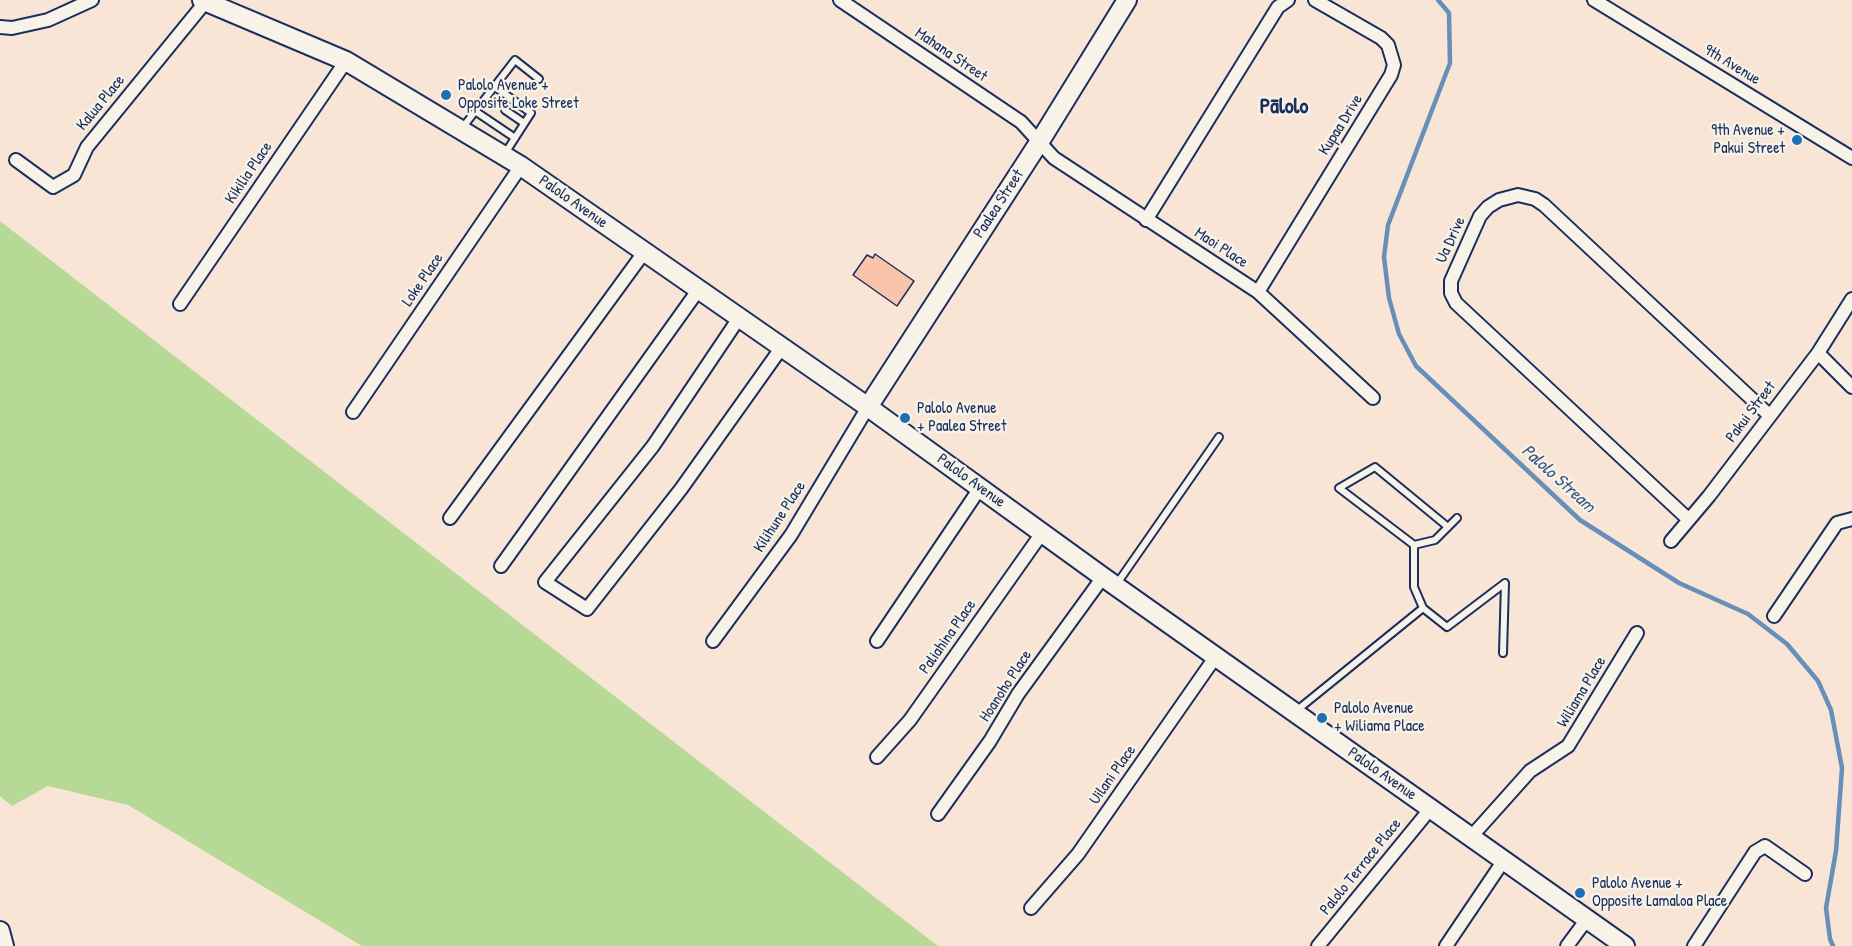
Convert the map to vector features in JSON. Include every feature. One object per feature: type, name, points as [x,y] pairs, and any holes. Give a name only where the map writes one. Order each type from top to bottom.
[{"type":"street","points":[[0,27],[12,28],[48,20],[92,0]]},
{"type":"street","name":"Palolo Avenue","points":[[205,0],[346,61],[521,166],[868,407],[1109,581],[1625,946]]},
{"type":"street","name":"Kalua Place","points":[[16,160],[53,188],[74,174],[87,147],[205,0]]},
{"type":"street","name":"Mahana Street","points":[[840,0],[1021,122],[1040,141]]},
{"type":"street","name":"Paalea Street","points":[[868,407],[1040,141],[1127,0]]},
{"type":"street","points":[[1146,220],[1278,7],[1288,0]]},
{"type":"street","name":"Kupaa Drive","points":[[1258,292],[1391,75],[1394,65],[1393,55],[1381,38],[1315,0]]},
{"type":"street","name":"9th Avenue","points":[[1594,0],[1852,158]]},
{"type":"street","name":"Kikilia Place","points":[[180,304],[346,61]]},
{"type":"street","name":"Maoi Place","points":[[1040,141],[1054,158],[1258,292],[1373,398]]},
{"type":"street","name":"Loke Place","points":[[353,412],[521,166]]},
{"type":"street","name":"Ua Drive","points":[[1688,519],[1456,303],[1451,293],[1451,281],[1480,216],[1499,200],[1518,195],[1535,199],[1545,205],[1769,415]]},
{"type":"street","points":[[450,518],[645,251]]},
{"type":"street","points":[[501,566],[699,290]]},
{"type":"street","name":"Pakui Street","points":[[1671,542],[1818,353],[1852,299]]},
{"type":"street","points":[[739,318],[653,446],[545,582],[587,609],[681,489],[782,347]]},
{"type":"street","points":[[1818,353],[1852,387]]},
{"type":"street","name":"Kilihune Place","points":[[713,641],[791,535],[868,407]]},
{"type":"street","points":[[877,641],[980,488]]},
{"type":"street","points":[[1774,616],[1837,524],[1852,519]]},
{"type":"street","name":"Paliahina Place","points":[[876,757],[910,720],[1042,532]]},
{"type":"street","name":"Hoanoho Place","points":[[938,814],[990,741],[1018,694],[1109,581]]},
{"type":"street","name":"Wiliama Place","points":[[1471,837],[1530,771],[1568,746],[1637,633]]},
{"type":"street","name":"Uilani Place","points":[[1031,908],[1078,854],[1216,656]]},
{"type":"street","name":"Palolo Terrace Place","points":[[1318,946],[1431,808]]},
{"type":"street","points":[[1694,946],[1755,852],[1765,846],[1804,874]]},
{"type":"street","points":[[1446,946],[1504,860]]},
{"type":"street","points":[[1567,946],[1587,919]]},
{"type":"street","points":[[0,931],[4,946]]},
{"type":"lane","points":[[460,129],[489,99],[494,86],[514,60],[539,79]]},
{"type":"lane","points":[[494,86],[531,113],[504,156]]},
{"type":"lane","points":[[505,110],[524,123]]},
{"type":"lane","points":[[475,111],[515,138]]},
{"type":"lane","points":[[1109,581],[1219,437]]},
{"type":"lane","points":[[1414,545],[1339,488],[1375,467],[1448,527]]},
{"type":"lane","points":[[1414,545],[1435,540],[1457,518]]},
{"type":"lane","points":[[1414,545],[1414,587],[1423,608],[1447,627],[1504,584],[1503,653]]},
{"type":"lane","points":[[1295,712],[1423,608]]},
{"type":"green space","points":[[0,221],[938,946],[362,946],[128,805],[48,786],[12,806],[0,796]]},
{"type":"building","points":[[875,254],[914,281],[897,306],[853,275],[867,255],[873,258]]},
{"type":"waterway","name":"Palolo Stream","points":[[1438,0],[1449,13],[1450,63],[1388,225],[1384,257],[1389,298],[1399,334],[1416,366],[1580,520],[1679,583],[1748,614],[1787,644],[1818,681],[1831,710],[1842,768],[1836,851],[1826,908],[1833,946]]},
{"type":"place","name":"Palolo Avenue + Opposite Loke Street","points":[[446,95]]},
{"type":"place","name":"9th Avenue + Pakui Street","points":[[1797,140]]},
{"type":"place","name":"Palolo Avenue + Paalea Street","points":[[905,418]]},
{"type":"place","name":"Palolo Avenue + Wiliama Place","points":[[1322,718]]},
{"type":"place","name":"Palolo Avenue + Opposite Lamaloa Place","points":[[1580,893]]},
{"type":"district","name":"Pālolo","points":[[1284,107]]}]
